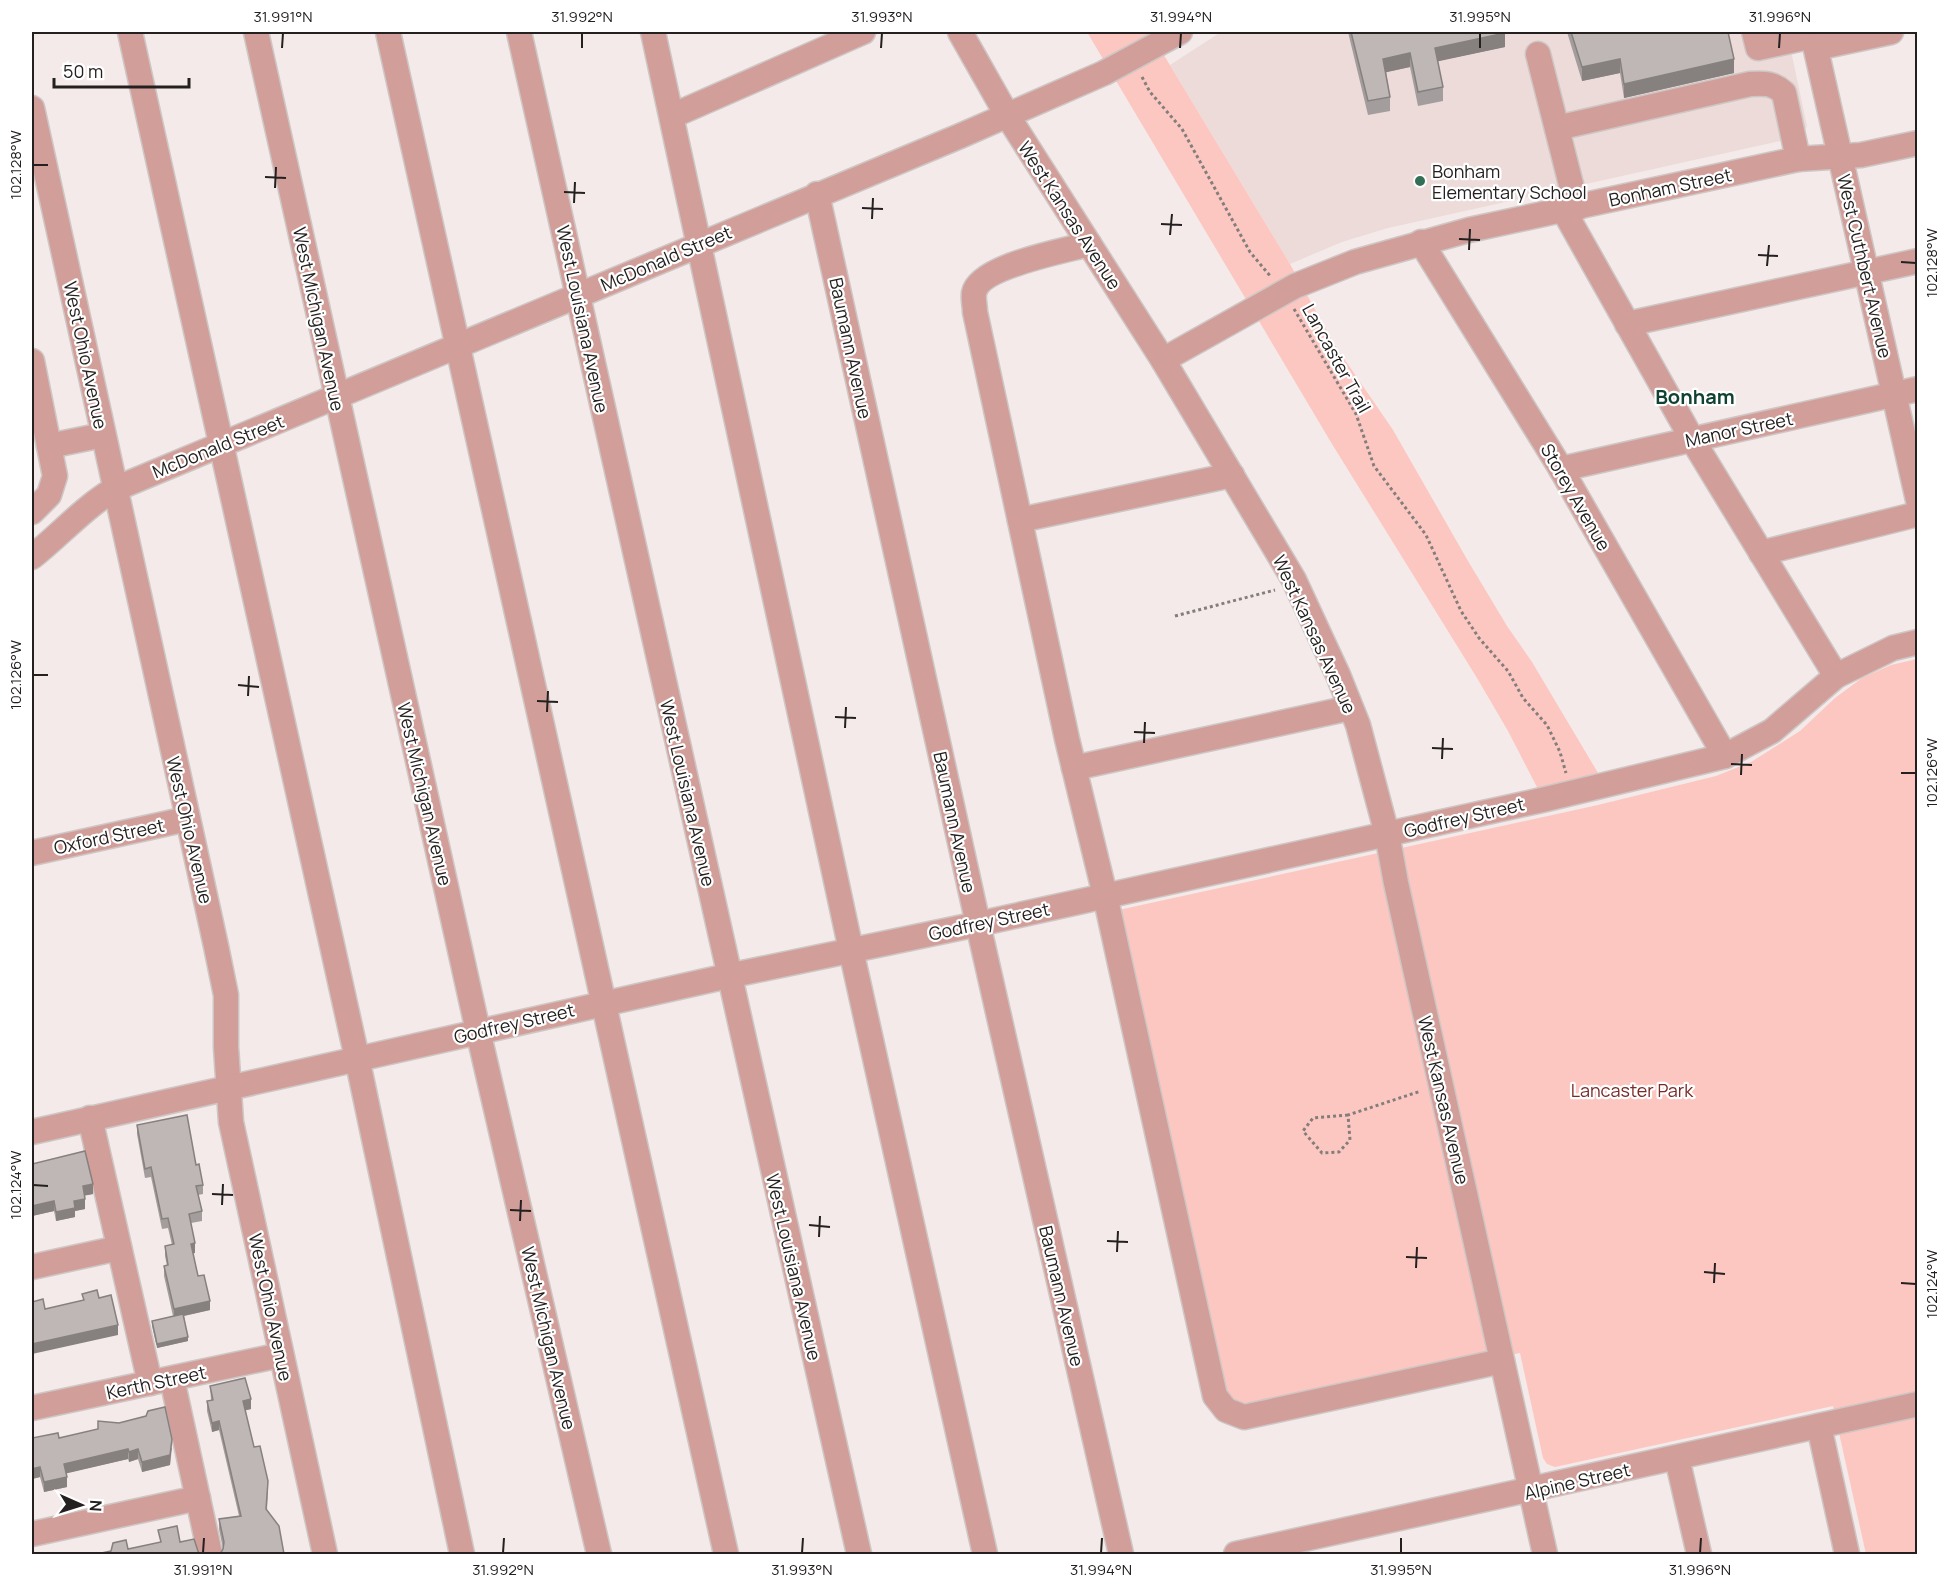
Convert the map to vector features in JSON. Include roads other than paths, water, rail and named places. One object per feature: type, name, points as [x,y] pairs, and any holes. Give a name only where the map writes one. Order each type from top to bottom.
[{"type":"street","points":[[130,32],[357,1058],[462,1554]]},
{"type":"street","name":"West Michigan Avenue","points":[[256,32],[478,1031],[599,1554]]},
{"type":"street","points":[[388,32],[459,345],[602,1004],[726,1554]]},
{"type":"street","name":"West Louisiana Avenue","points":[[519,32],[859,1554]]},
{"type":"street","points":[[653,32],[851,950],[985,1554]]},
{"type":"street","points":[[672,116],[863,32]]},
{"type":"street","name":"West Kansas Avenue","points":[[960,32],[1007,115],[1163,360],[1294,580],[1338,675],[1358,725],[1388,834],[1396,883],[1545,1554]]},
{"type":"street","name":"McDonald Street","points":[[32,557],[95,501],[115,489],[960,136],[1104,73],[1180,32]]},
{"type":"street","points":[[1754,32],[1758,48],[1813,39],[1891,32]]},
{"type":"street","name":"West Cuthbert Avenue","points":[[1813,39],[1917,500]]},
{"type":"street","points":[[1538,54],[1557,128],[1570,209],[1627,324],[1692,439],[1836,676]]},
{"type":"street","points":[[1557,128],[1767,82],[1777,86],[1784,93],[1798,159]]},
{"type":"street","name":"West Ohio Avenue","points":[[32,108],[226,995],[225,1047],[231,1122],[325,1554]]},
{"type":"street","name":"Bonham Street","points":[[1163,360],[1295,286],[1329,271],[1421,242],[1798,159],[1861,154],[1917,143]]},
{"type":"street","name":"Baumann Avenue","points":[[817,194],[978,924],[1121,1554]]},
{"type":"street","name":"Storey Avenue","points":[[1421,242],[1561,469],[1725,756]]},
{"type":"street","points":[[1089,244],[1003,267],[985,277],[974,292],[975,312],[1074,768],[1105,895],[1215,1396],[1226,1410],[1244,1417],[1502,1361]]},
{"type":"street","points":[[1627,324],[1917,261]]},
{"type":"street","points":[[32,361],[55,476],[50,495],[32,512]]},
{"type":"street","name":"Manor Street","points":[[1561,469],[1917,389]]},
{"type":"street","points":[[49,446],[103,435]]},
{"type":"street","points":[[1020,520],[1232,475]]},
{"type":"street","points":[[1761,553],[1917,514]]},
{"type":"street","name":"Godfrey Street","points":[[32,1132],[478,1031],[1571,794],[1725,756],[1772,731],[1836,676],[1893,648],[1917,642]]},
{"type":"street","points":[[1074,768],[1350,708]]},
{"type":"street","name":"Oxford Street","points":[[32,853],[187,819]]},
{"type":"street","points":[[90,1118],[119,1248],[198,1498],[210,1554]]},
{"type":"street","points":[[32,1268],[119,1248]]},
{"type":"street","name":"Kerth Street","points":[[32,1408],[281,1355]]},
{"type":"street","name":"Alpine Street","points":[[1244,1554],[1917,1404]]},
{"type":"street","points":[[1819,1426],[1847,1554]]},
{"type":"street","points":[[1677,1458],[1699,1554]]},
{"type":"street","points":[[32,1534],[198,1498]]},
{"type":"place","name":"Bonham Elementary School","points":[[1420,181]]},
{"type":"district","name":"Bonham","points":[[1695,396]]},
{"type":"park label","name":"Lancaster Park","points":[[1632,1090]]}]
